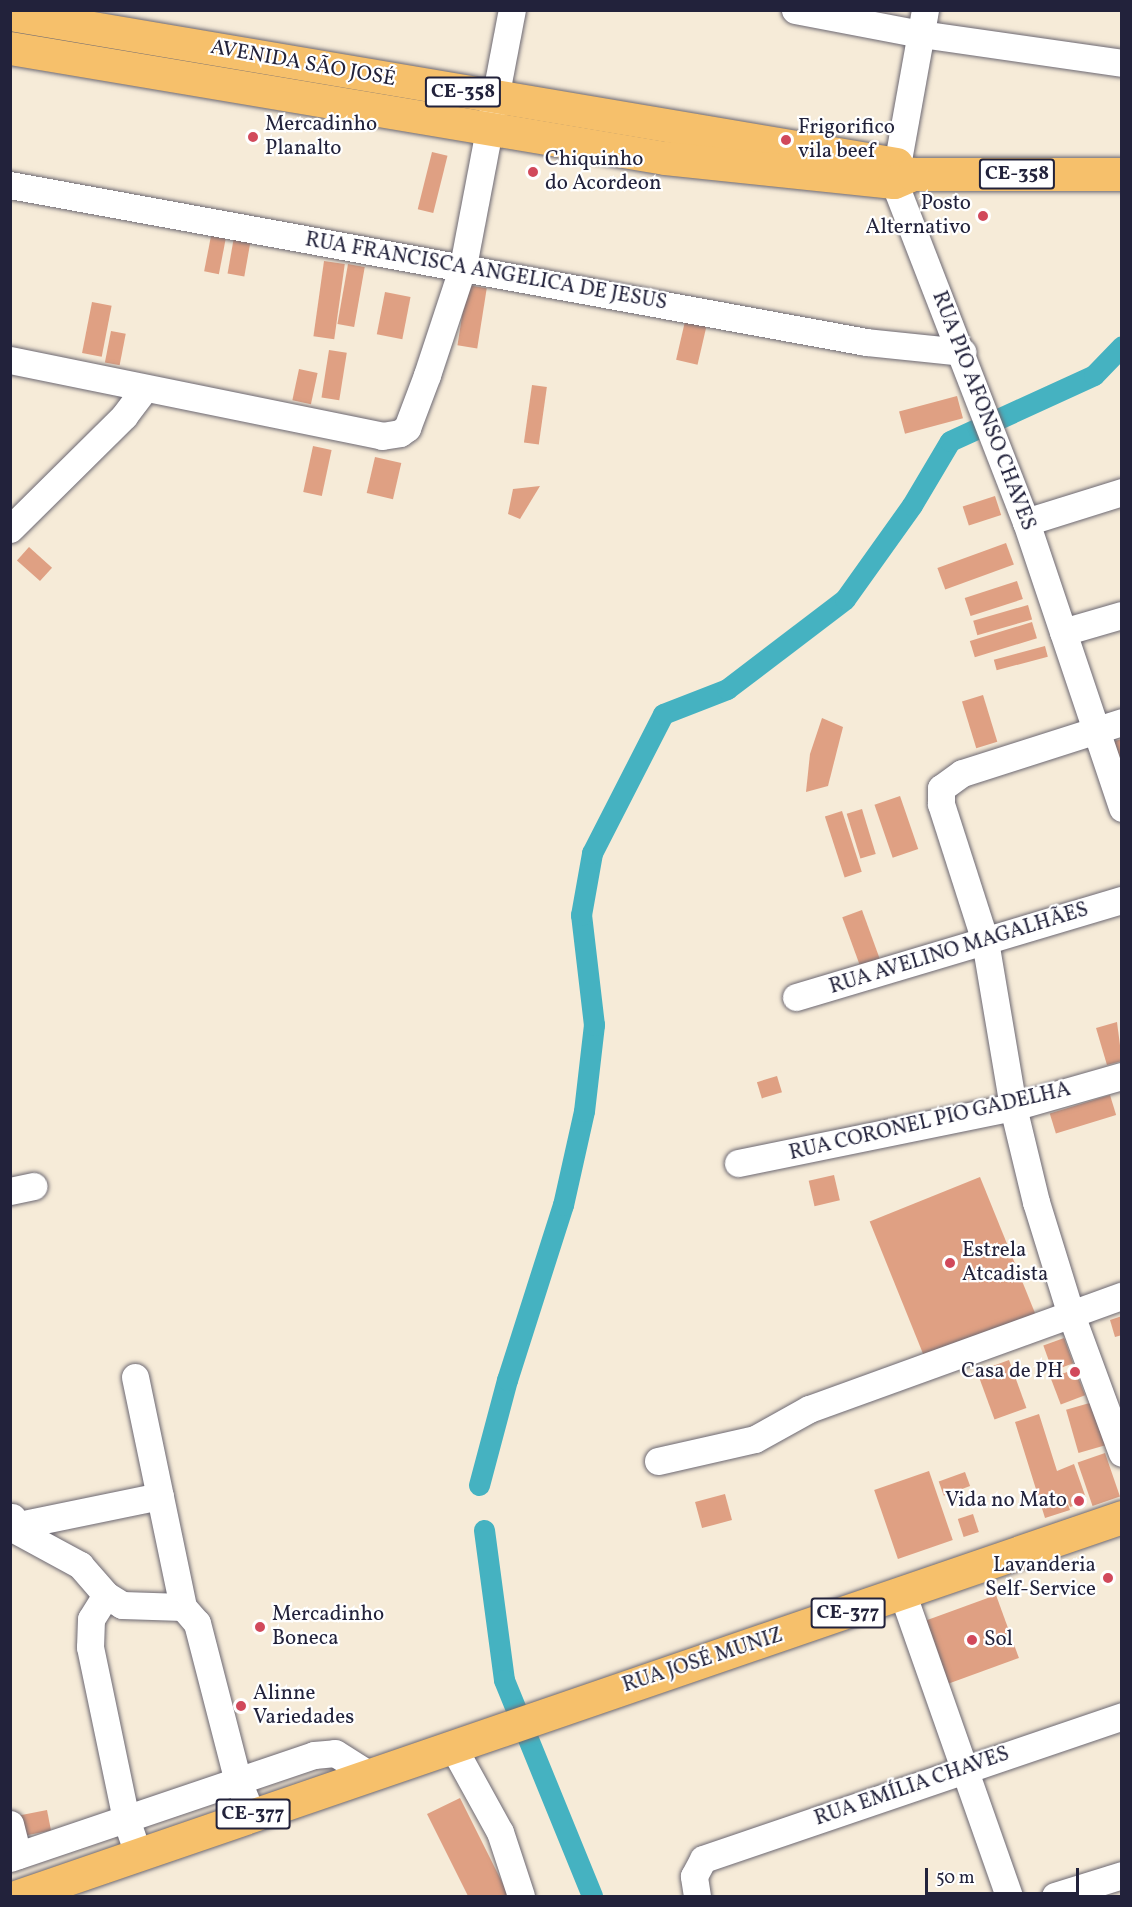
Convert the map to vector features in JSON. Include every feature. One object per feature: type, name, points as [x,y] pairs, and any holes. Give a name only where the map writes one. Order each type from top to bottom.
[{"type":"main road","name":"AVENIDA SÃO JOSÉ","points":[[10,14],[495,98],[900,173]]},
{"type":"main road","name":"AVENIDA SÃO JOSÉ","points":[[10,48],[488,131],[665,158],[900,173],[1122,174]]},
{"type":"main road","name":"RUA JOSÉ MUNIZ","points":[[453,1747],[572,1704],[903,1595],[1122,1518]]},
{"type":"main road","name":"CE-377","points":[[40,1893],[138,1853],[453,1747]]},
{"type":"street","points":[[10,360],[382,436],[393,436],[407,428],[463,266],[513,10]]},
{"type":"street","points":[[795,10],[923,22],[1122,63]]},
{"type":"street","points":[[900,173],[923,22]]},
{"type":"street","name":"RUA PIO AFONSO CHAVES","points":[[900,173],[982,408],[1000,449],[1026,522],[1122,808]]},
{"type":"street","name":"RUA FRANCISCA ANGELICA DE JESUS","points":[[10,185],[463,266],[866,342],[962,352]]},
{"type":"street","points":[[10,529],[124,416],[144,389]]},
{"type":"street","points":[[1026,522],[1122,492]]},
{"type":"street","points":[[1063,632],[1122,615]]},
{"type":"street","points":[[1122,722],[962,773],[941,788],[941,804],[985,941],[1013,1107],[1036,1202],[1070,1312],[1122,1453]]},
{"type":"street","name":"RUA AVELINO MAGALHÃES","points":[[795,997],[1122,900]]},
{"type":"street","name":"RUA CORONEL PIO GADELHA","points":[[738,1163],[1013,1107],[1122,1076]]},
{"type":"street","points":[[658,1461],[755,1438],[809,1409],[1070,1312],[1122,1296]]},
{"type":"street","points":[[135,1377],[183,1607],[200,1631],[238,1781],[252,1815]]},
{"type":"street","points":[[12,1521],[160,1496]]},
{"type":"street","points":[[12,1521],[80,1565],[106,1595],[122,1605],[183,1607]]},
{"type":"street","points":[[106,1595],[91,1619],[90,1647],[126,1819],[138,1853]]},
{"type":"street","points":[[903,1595],[1010,1896]]},
{"type":"street","name":"RUA EMÍLIA CHAVES","points":[[697,1896],[694,1876],[703,1859],[1122,1716]]},
{"type":"street","points":[[453,1747],[500,1832],[521,1896]]},
{"type":"street","points":[[10,1824],[14,1857],[326,1752],[343,1756],[370,1775]]},
{"type":"street","points":[[1055,1896],[1122,1875]]},
{"type":"building","points":[[432,152],[448,156],[433,213],[418,209]]},
{"type":"building","points":[[211,236],[226,239],[219,274],[204,271]]},
{"type":"building","points":[[234,237],[251,240],[244,276],[228,273]]},
{"type":"building","points":[[324,261],[345,264],[334,339],[313,336]]},
{"type":"building","points":[[348,264],[365,267],[354,327],[337,324]]},
{"type":"building","points":[[467,285],[487,288],[477,348],[457,345]]},
{"type":"building","points":[[385,292],[411,297],[402,339],[377,334]]},
{"type":"building","points":[[92,302],[112,306],[102,357],[82,353]]},
{"type":"building","points":[[686,317],[707,322],[698,365],[676,360]]},
{"type":"building","points":[[111,331],[126,334],[120,365],[105,362]]},
{"type":"building","points":[[329,350],[347,353],[339,400],[321,397]]},
{"type":"building","points":[[299,369],[318,373],[311,404],[292,400]]},
{"type":"building","points":[[532,385],[547,387],[539,445],[524,442]]},
{"type":"building","points":[[957,396],[963,418],[905,434],[899,412]]},
{"type":"building","points":[[313,446],[332,450],[322,496],[303,492]]},
{"type":"building","points":[[375,457],[401,463],[393,499],[367,493]]},
{"type":"building","points":[[540,486],[520,519],[508,514],[513,489]]},
{"type":"building","points":[[995,496],[1001,515],[969,526],[963,507]]},
{"type":"building","points":[[1006,543],[1014,565],[945,590],[937,568]]},
{"type":"building","points":[[29,547],[52,568],[40,581],[17,560]]},
{"type":"building","points":[[1017,581],[1023,599],[971,616],[965,598]]},
{"type":"building","points":[[1028,605],[1032,619],[977,635],[973,621]]},
{"type":"building","points":[[1032,622],[1037,638],[975,657],[970,641]]},
{"type":"building","points":[[1045,646],[1048,657],[997,670],[994,660]]},
{"type":"building","points":[[983,695],[997,742],[976,748],[962,701]]},
{"type":"building","points":[[822,718],[843,727],[828,786],[806,792],[810,754]]},
{"type":"building","points":[[1122,739],[1122,781],[1108,743]]},
{"type":"building","points":[[900,796],[918,849],[893,858],[874,805]]},
{"type":"building","points":[[862,809],[876,854],[860,859],[847,814]]},
{"type":"building","points":[[842,811],[862,872],[845,877],[825,817]]},
{"type":"building","points":[[862,910],[881,962],[861,969],[842,917]]},
{"type":"building","points":[[1117,1022],[1122,1061],[1107,1065],[1096,1028]]},
{"type":"building","points":[[777,1076],[782,1092],[762,1098],[757,1082]]},
{"type":"building","points":[[1110,1095],[1116,1115],[1056,1134],[1050,1113]]},
{"type":"building","points":[[834,1175],[840,1200],[815,1206],[809,1181]]},
{"type":"building","name":"Estrela Atcadista","points":[[980,1177],[1036,1316],[926,1361],[870,1222]]},
{"type":"building","points":[[1122,1316],[1122,1335],[1115,1337],[1110,1320]]},
{"type":"building","points":[[1064,1338],[1073,1363],[1053,1371],[1043,1346]]},
{"type":"building","points":[[1009,1360],[1026,1408],[994,1420],[977,1372]]},
{"type":"building","points":[[1075,1369],[1085,1395],[1061,1404],[1051,1378]]},
{"type":"building","points":[[1093,1402],[1105,1445],[1078,1453],[1066,1410]]},
{"type":"building","points":[[1039,1414],[1057,1471],[1074,1464],[1087,1501],[1070,1507],[1063,1490],[1070,1510],[1045,1518],[1015,1422]]},
{"type":"building","points":[[1105,1453],[1120,1496],[1093,1506],[1078,1462]]},
{"type":"building","points":[[929,1471],[953,1540],[898,1559],[874,1490]]},
{"type":"building","points":[[965,1472],[970,1486],[944,1496],[939,1482]]},
{"type":"building","points":[[725,1494],[732,1520],[702,1528],[695,1502]]},
{"type":"building","points":[[973,1514],[979,1532],[964,1537],[958,1519]]},
{"type":"building","name":"Sol","points":[[996,1595],[1019,1658],[947,1684],[925,1621]]},
{"type":"building","points":[[460,1798],[509,1896],[468,1896],[427,1814]]},
{"type":"building","points":[[47,1810],[51,1831],[21,1837],[17,1816]]},
{"type":"waterway","points":[[479,1485],[507,1380],[563,1205],[584,1111],[594,1025],[581,915],[592,853],[663,714],[727,689],[845,599],[912,505],[950,441],[1094,375],[1122,346]]},
{"type":"waterway","points":[[484,1530],[504,1680],[592,1896]]},
{"type":"place","name":"Mercadinho Planalto","points":[[253,137]]},
{"type":"place","name":"Frigorifico vila beef","points":[[786,140]]},
{"type":"place","name":"Chiquinho do Acordeon","points":[[533,172]]},
{"type":"place","name":"Posto Alternativo","points":[[983,216]]},
{"type":"place","name":"Estrela Atcadista","points":[[950,1263]]},
{"type":"place","name":"Casa de PH","points":[[1075,1372]]},
{"type":"place","name":"Vida no Mato","points":[[1079,1501]]},
{"type":"place","name":"Lavanderia Self-Service","points":[[1108,1578]]},
{"type":"place","name":"Mercadinho Boneca","points":[[260,1627]]},
{"type":"place","name":"Sol","points":[[972,1640]]},
{"type":"place","name":"Alinne Variedades","points":[[241,1706]]}]
